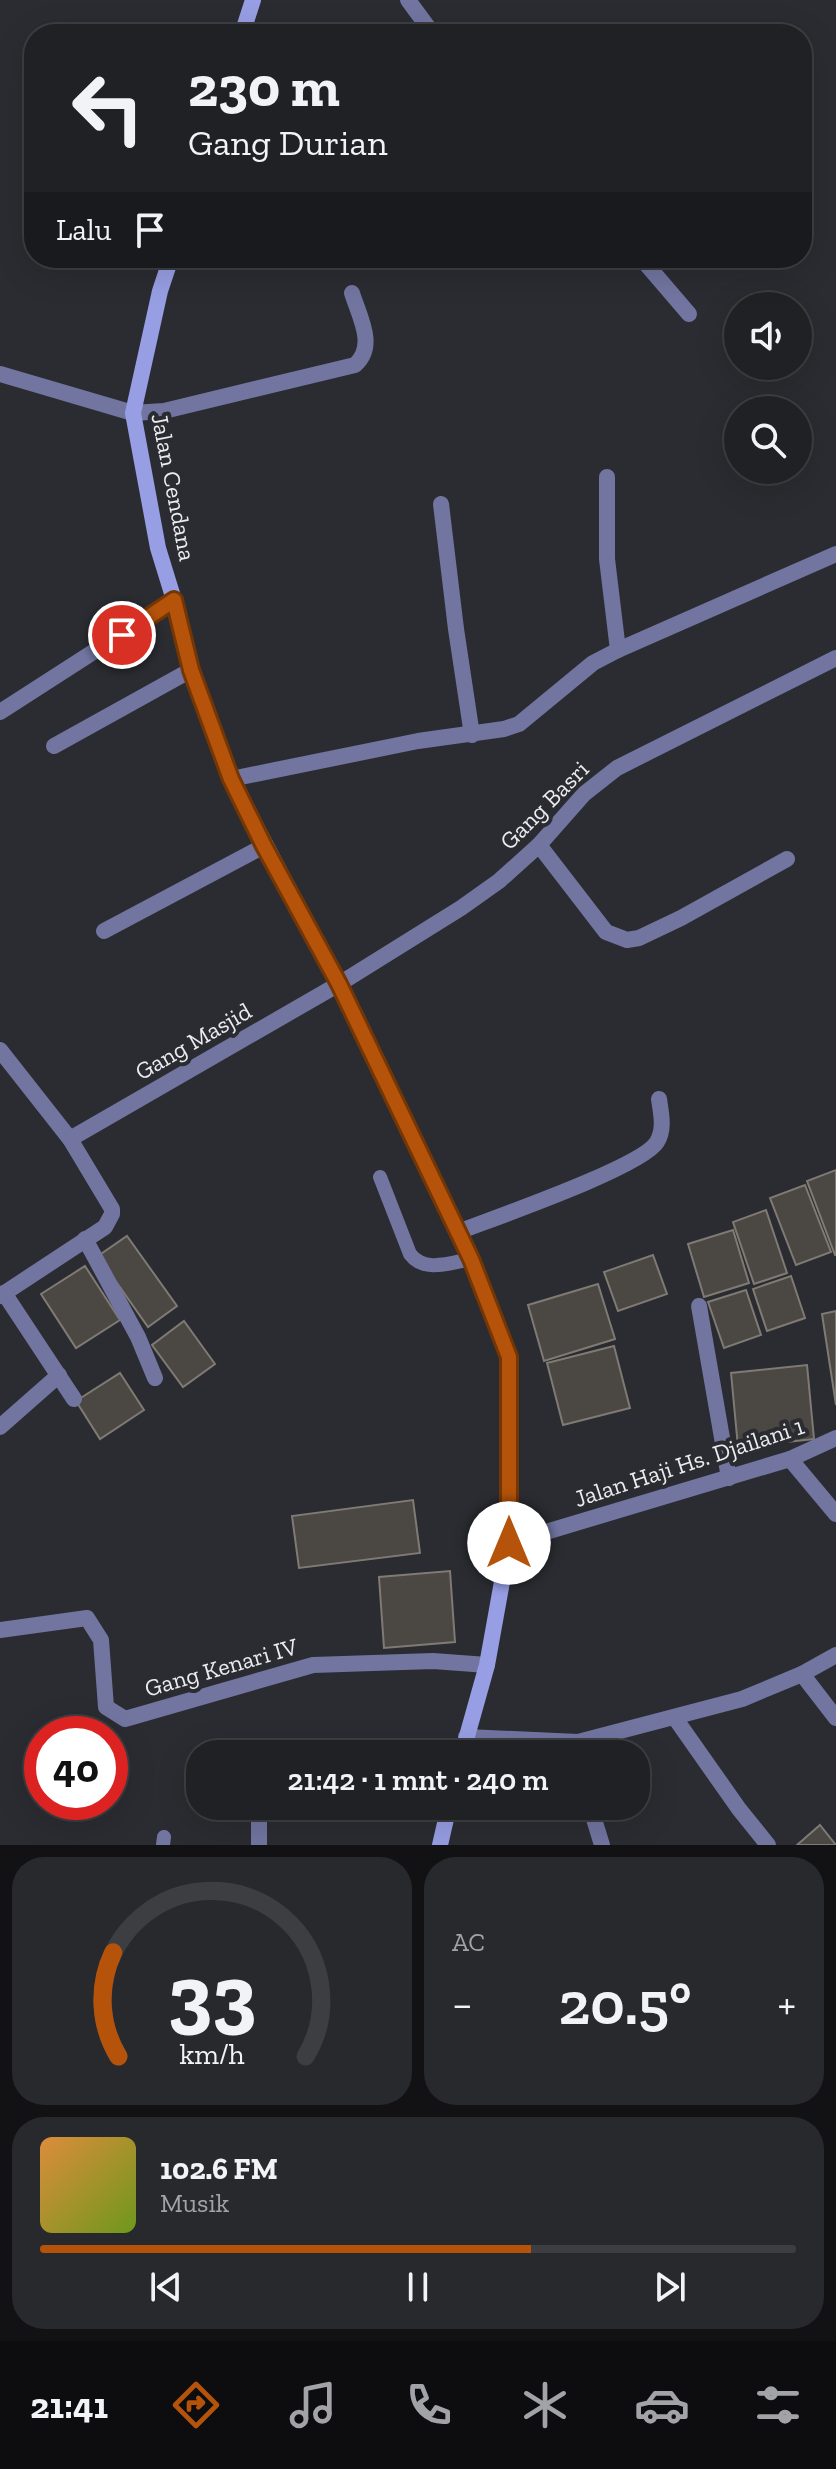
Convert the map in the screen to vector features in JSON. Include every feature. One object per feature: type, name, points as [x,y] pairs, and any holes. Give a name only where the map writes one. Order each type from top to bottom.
[{"type":"street","points":[[245,24],[253,0]]},
{"type":"street","points":[[408,0],[426,24]]},
{"type":"street","name":"Jalan Cendana","points":[[168,268],[133,413],[158,548],[191,670],[231,779],[339,984],[471,1259],[509,1357],[509,1543],[487,1665],[465,1740]]},
{"type":"street","points":[[650,268],[689,314]]},
{"type":"street","points":[[0,374],[133,413],[164,411],[355,365],[366,350],[366,338],[352,293]]},
{"type":"street","points":[[607,477],[607,559],[618,650]]},
{"type":"street","points":[[441,504],[472,735]]},
{"type":"street","points":[[231,779],[519,724],[593,663],[836,554]]},
{"type":"street","points":[[0,712],[174,600]]},
{"type":"street","name":"Gang Basri","points":[[339,984],[499,881],[539,845],[584,794],[617,768],[836,658]]},
{"type":"street","points":[[54,746],[191,670]]},
{"type":"street","points":[[539,845],[606,932],[627,940],[639,938],[681,918],[787,859]]},
{"type":"street","points":[[104,931],[264,846]]},
{"type":"street","name":"Gang Masjid","points":[[70,1139],[339,984]]},
{"type":"street","points":[[0,1050],[70,1139],[112,1209],[105,1227],[2,1294],[74,1399]]},
{"type":"street","points":[[458,1232],[617,1169],[650,1151],[661,1132],[659,1099]]},
{"type":"street","points":[[85,1239],[138,1337],[155,1378]]},
{"type":"street","points":[[699,1306],[729,1478]]},
{"type":"street","points":[[0,1427],[59,1375]]},
{"type":"street","name":"Jalan Haji Hs. Djailani 1","points":[[509,1543],[790,1459],[836,1438]]},
{"type":"street","points":[[790,1459],[836,1514]]},
{"type":"street","name":"Gang Kenari IV","points":[[0,1630],[87,1618],[101,1640],[106,1707],[125,1719],[313,1665],[433,1661],[487,1665]]},
{"type":"street","points":[[605,1740],[742,1699],[802,1674],[836,1655]]},
{"type":"street","points":[[802,1674],[836,1718]]},
{"type":"street","points":[[675,1718],[768,1845]]},
{"type":"street","points":[[466,1737],[497,1740]]},
{"type":"street","points":[[259,1820],[259,1845]]},
{"type":"street","points":[[440,1845],[446,1820]]},
{"type":"street","points":[[594,1820],[602,1845]]},
{"type":"lane","points":[[380,1177],[416,1263],[424,1266],[471,1259]]},
{"type":"building","points":[[836,1170],[836,1255],[835,1255],[807,1181]]},
{"type":"building","points":[[805,1185],[831,1252],[796,1265],[770,1198]]},
{"type":"building","points":[[766,1210],[787,1273],[754,1284],[733,1222]]},
{"type":"building","points":[[733,1230],[749,1283],[704,1297],[688,1244]]},
{"type":"building","points":[[127,1236],[177,1306],[148,1327],[98,1256]]},
{"type":"building","points":[[653,1255],[667,1294],[618,1311],[604,1272]]},
{"type":"building","points":[[85,1266],[120,1320],[76,1348],[41,1294]]},
{"type":"building","points":[[791,1276],[805,1318],[767,1331],[753,1289]]},
{"type":"building","points":[[598,1284],[615,1339],[544,1361],[528,1305]]},
{"type":"building","points":[[746,1290],[761,1335],[724,1348],[708,1302]]},
{"type":"building","points":[[836,1311],[836,1405],[822,1314]]},
{"type":"building","points":[[184,1321],[215,1364],[183,1387],[152,1345]]},
{"type":"building","points":[[614,1346],[630,1408],[563,1425],[547,1363]]},
{"type":"building","points":[[807,1365],[814,1439],[738,1447],[731,1373]]},
{"type":"building","points":[[120,1373],[144,1410],[100,1439],[76,1401]]},
{"type":"building","points":[[413,1500],[420,1553],[299,1568],[292,1516]]},
{"type":"building","points":[[450,1571],[455,1642],[384,1648],[379,1577]]},
{"type":"building","points":[[820,1825],[836,1845],[797,1845]]},
{"type":"route","points":[[122,635],[174,600],[191,670],[231,779],[339,984],[471,1259],[509,1357],[509,1543]]}]
